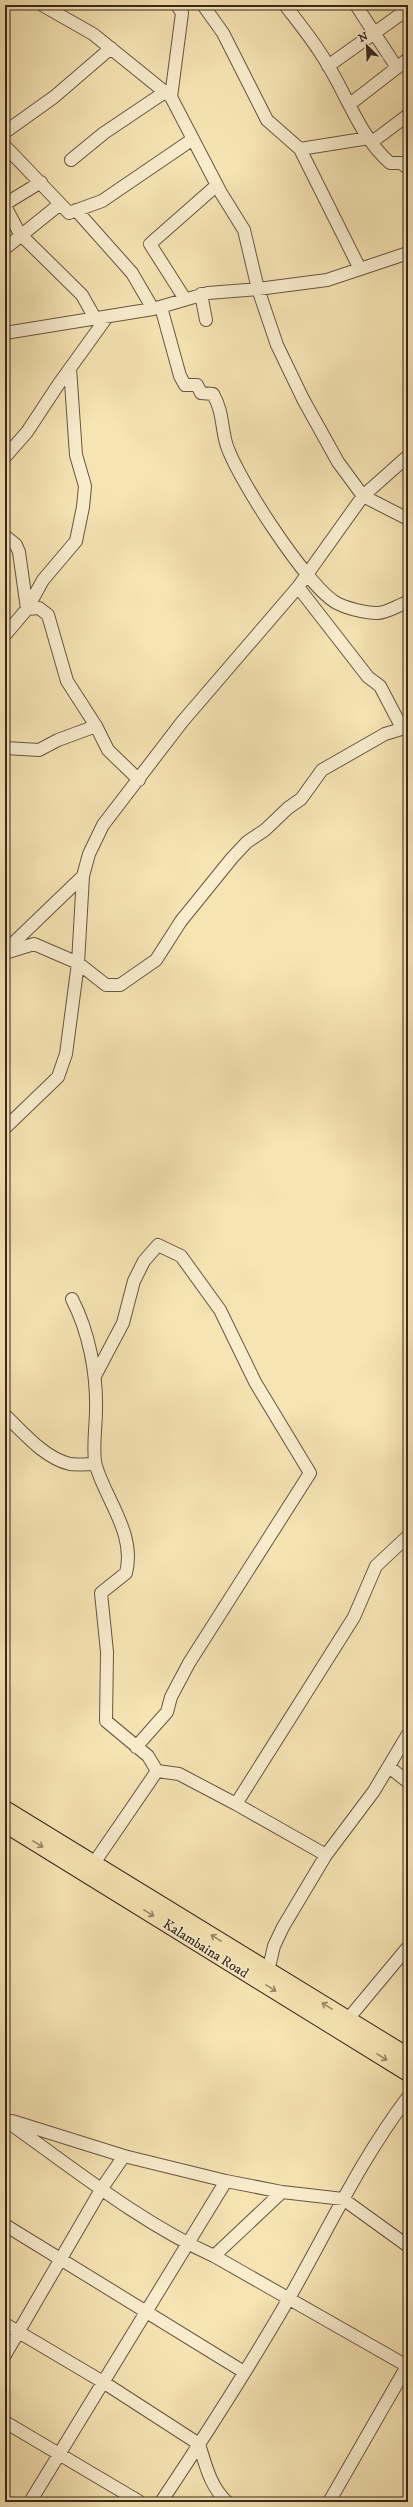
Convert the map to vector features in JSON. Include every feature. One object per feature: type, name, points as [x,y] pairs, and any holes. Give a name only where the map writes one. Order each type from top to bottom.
[{"type":"main road","points":[[5,1809],[408,2056]]},
{"type":"main road","name":"Kalambaina Road","points":[[5,1824],[408,2073]]},
{"type":"street","points":[[71,160],[104,132],[168,94],[182,13],[178,5]]},
{"type":"street","points":[[202,5],[223,33],[267,120],[300,149],[360,269]]},
{"type":"street","points":[[285,5],[328,66],[380,155],[390,164],[401,163],[408,168]]},
{"type":"street","points":[[356,5],[396,68]]},
{"type":"street","points":[[328,66],[408,9],[406,5]]},
{"type":"street","points":[[51,7],[93,34],[168,94],[217,185],[244,230],[258,289],[277,345],[303,399],[338,462],[363,496],[408,519]]},
{"type":"street","points":[[5,132],[54,97],[111,48]]},
{"type":"street","points":[[350,104],[408,59]]},
{"type":"street","points":[[300,149],[370,140],[408,115]]},
{"type":"street","points":[[5,146],[10,159],[41,182],[69,213],[102,201],[193,139]]},
{"type":"street","points":[[41,182],[5,205],[21,235],[82,295],[102,318]]},
{"type":"street","points":[[185,300],[150,244],[217,185]]},
{"type":"street","points":[[8,246],[60,204]]},
{"type":"street","points":[[76,210],[132,273],[157,308],[180,376],[185,386],[197,385],[201,393],[213,394],[221,408],[226,442],[247,488],[308,575],[336,602],[347,607],[377,613],[408,602]]},
{"type":"street","points":[[5,333],[157,308],[201,294],[227,290],[258,289],[327,280],[408,253]]},
{"type":"street","points":[[201,294],[206,320]]},
{"type":"street","points":[[5,457],[27,432],[102,318]]},
{"type":"street","points":[[5,635],[27,609],[43,580],[76,541],[83,507],[85,486],[76,455],[70,368]]},
{"type":"street","points":[[5,1128],[58,1077],[66,1054],[78,963],[84,876],[89,854],[103,825],[121,798],[139,780],[182,722],[308,575],[363,496],[408,456]]},
{"type":"street","points":[[5,536],[16,545],[27,609]]},
{"type":"street","points":[[5,952],[34,944],[78,963],[106,985],[120,985],[137,975],[156,960],[181,921],[232,858],[247,842],[265,830],[288,808],[301,799],[322,770],[385,734],[405,728],[380,686],[368,677],[298,587]]},
{"type":"street","points":[[27,609],[39,608],[48,615],[67,681],[96,726],[108,750],[139,780]]},
{"type":"street","points":[[5,748],[39,750],[58,740],[96,726]]},
{"type":"street","points":[[5,952],[84,876]]},
{"type":"street","points":[[95,1376],[123,1323],[134,1281],[144,1261],[158,1245],[181,1256],[203,1289],[220,1310],[255,1382],[310,1473],[189,1663],[171,1697],[167,1712],[136,1747]]},
{"type":"street","points":[[72,1298],[81,1316],[95,1376],[95,1464],[119,1518],[128,1557],[126,1573],[101,1593],[107,1652],[106,1721],[148,1756],[157,1771]]},
{"type":"street","points":[[5,1415],[42,1449],[59,1461],[72,1464],[95,1464]]},
{"type":"street","points":[[236,1804],[354,1617],[376,1566],[408,1536]]},
{"type":"street","points":[[265,1968],[270,1963],[274,1946],[283,1927],[326,1855],[374,1791],[408,1734]]},
{"type":"street","points":[[389,1767],[408,1782]]},
{"type":"street","points":[[157,1771],[179,1774],[236,1804],[326,1855]]},
{"type":"street","points":[[94,1863],[157,1771]]},
{"type":"street","points":[[348,2019],[408,1947]]},
{"type":"street","points":[[161,2502],[199,2444],[288,2299],[342,2199],[390,2121],[408,2097]]},
{"type":"street","points":[[5,2119],[124,2156],[226,2181],[282,2192],[342,2199],[408,2246]]},
{"type":"street","points":[[5,2119],[102,2188],[187,2243],[214,2256],[407,2365],[329,2502]]},
{"type":"street","points":[[5,2355],[102,2188],[124,2156]]},
{"type":"street","points":[[30,2502],[226,2181]]},
{"type":"street","points":[[214,2256],[282,2192]]},
{"type":"street","points":[[5,2225],[146,2310],[244,2372]]},
{"type":"street","points":[[5,2324],[102,2382],[199,2444],[210,2479],[216,2492],[226,2502]]},
{"type":"street","points":[[5,2422],[58,2455],[140,2502]]}]
